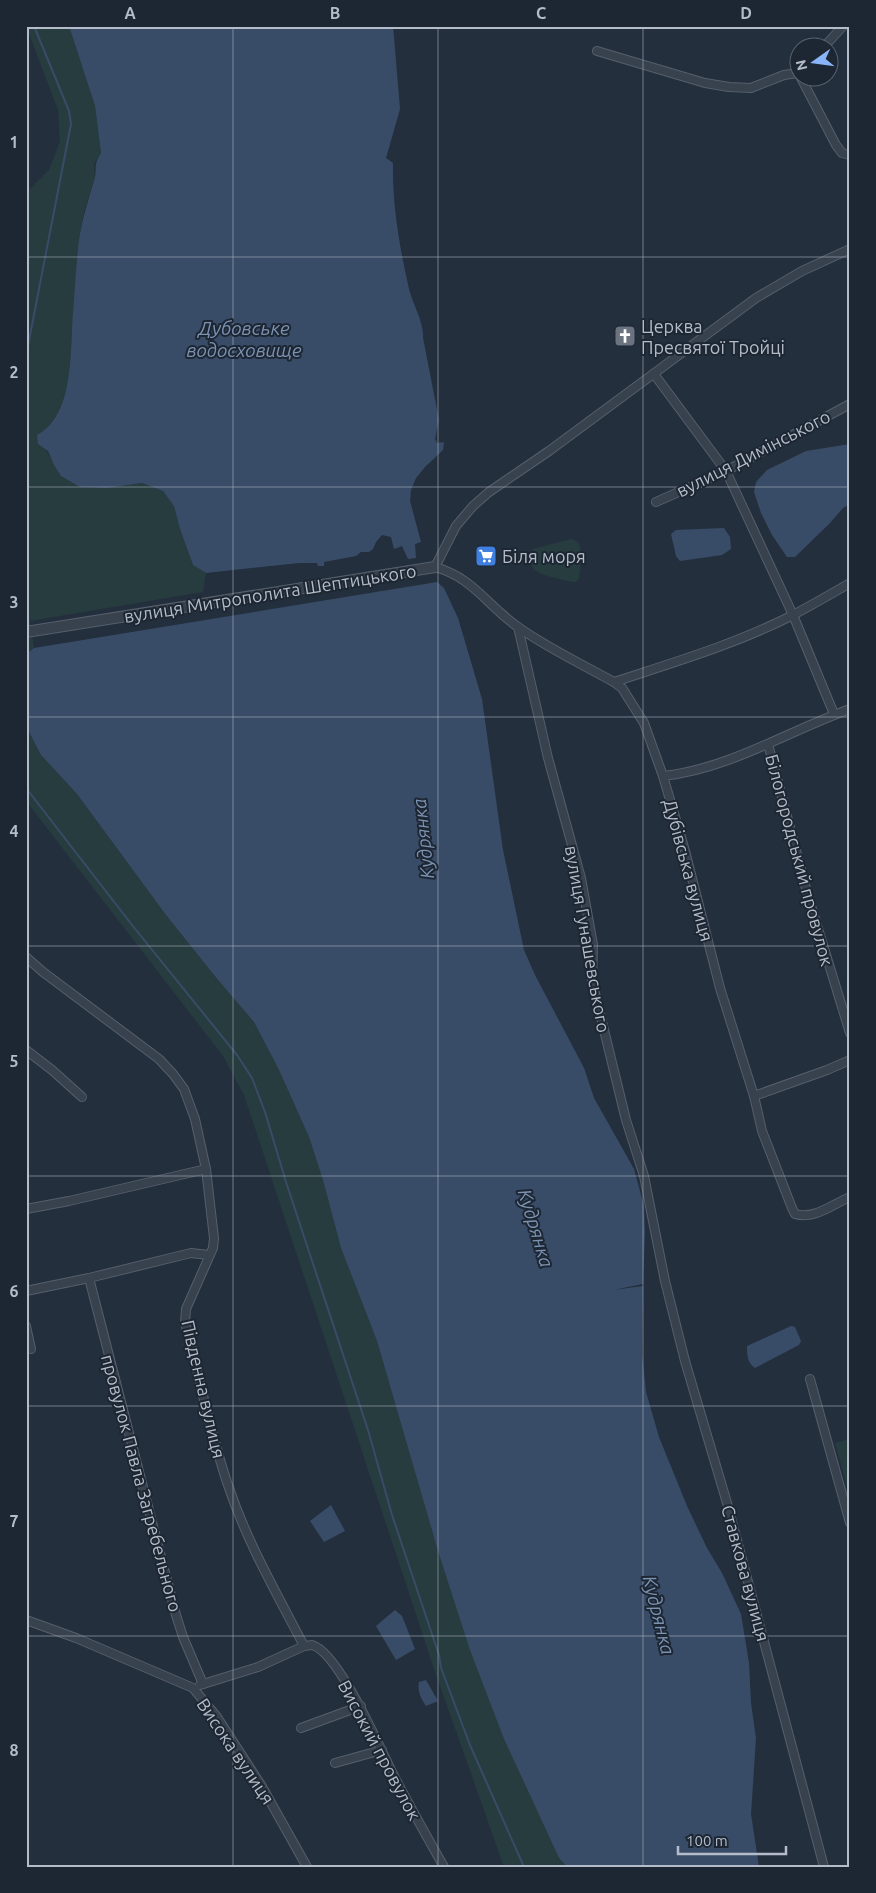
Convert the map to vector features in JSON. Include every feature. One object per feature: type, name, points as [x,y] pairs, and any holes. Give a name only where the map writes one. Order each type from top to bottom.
[{"type":"street","points":[[832,38],[843,26]]},
{"type":"street","points":[[597,51],[705,83],[729,87],[751,88],[788,74]]},
{"type":"street","points":[[806,88],[836,144],[842,153],[850,155]]},
{"type":"street","name":"вулиця Митрополита Шептицького","points":[[26,632],[435,567],[456,526],[489,492],[549,451],[756,298],[802,271],[850,249]]},
{"type":"street","points":[[654,374],[726,471],[793,615],[834,714]]},
{"type":"street","name":"вулиця Димінського","points":[[656,502],[726,471],[850,404]]},
{"type":"street","name":"Дубівська вулиця","points":[[435,567],[451,572],[466,581],[518,627],[622,688],[644,723],[663,776],[720,988],[754,1096],[762,1131],[795,1214],[804,1216],[814,1214],[850,1197]]},
{"type":"street","points":[[614,682],[717,648],[793,615],[850,583]]},
{"type":"street","name":"вулиця Гунашевського","points":[[518,627],[548,758],[580,878],[593,945],[592,981],[626,1120],[644,1176],[665,1281]]},
{"type":"street","points":[[663,776],[687,773],[768,744],[834,714],[850,709]]},
{"type":"street","name":"Білогородський провулок","points":[[768,744],[808,896],[850,1034]]},
{"type":"street","name":"Південна вулиця","points":[[26,958],[159,1058],[184,1090],[191,1106],[206,1169],[214,1238],[209,1255],[186,1309],[185,1323],[214,1441],[229,1489],[255,1554],[304,1646]]},
{"type":"street","points":[[26,1050],[82,1097]]},
{"type":"street","points":[[754,1096],[850,1060]]},
{"type":"street","points":[[26,1209],[69,1201],[206,1169]]},
{"type":"street","points":[[26,1291],[191,1253],[209,1255]]},
{"type":"street","name":"провулок Павла Загребельного","points":[[89,1278],[176,1615],[183,1638],[203,1684]]},
{"type":"street","name":"Ставкова вулиця","points":[[665,1281],[687,1369],[729,1512],[824,1867]]},
{"type":"street","points":[[26,1326],[31,1349]]},
{"type":"street","points":[[810,1379],[850,1523]]},
{"type":"street","name":"Висока вулиця","points":[[26,1620],[76,1638],[193,1688],[217,1717],[261,1785],[307,1867]]},
{"type":"street","points":[[193,1688],[258,1667],[304,1646]]},
{"type":"street","name":"Високий провулок","points":[[304,1646],[312,1646],[330,1660],[361,1706],[444,1867]]},
{"type":"street","points":[[301,1728],[361,1706]]},
{"type":"street","points":[[335,1763],[382,1750]]},
{"type":"green space","points":[[26,26],[69,26],[95,106],[101,153],[94,164],[95,178],[84,212],[79,239],[70,370],[66,388],[61,407],[45,430],[37,435],[61,476],[80,487],[107,488],[142,483],[163,491],[174,506],[193,565],[206,573],[203,592],[30,621],[34,648],[26,654],[26,193],[49,170],[60,141],[58,110]]},
{"type":"green space","points":[[571,539],[577,541],[580,546],[579,579],[576,582],[544,575],[535,570],[531,562],[533,549]]},
{"type":"green space","points":[[26,726],[41,755],[77,794],[166,915],[254,1022],[279,1070],[309,1137],[323,1180],[341,1248],[377,1341],[438,1551],[504,1739],[559,1858],[567,1867],[504,1867],[433,1666],[244,1095],[223,1056],[26,801]]},
{"type":"green space","points":[[850,1439],[850,1497],[835,1443]]},
{"type":"water","name":"Дубовське водосховище","points":[[69,26],[393,26],[400,109],[386,158],[393,163],[395,211],[400,243],[409,289],[422,326],[439,420],[435,439],[437,443],[444,442],[443,450],[416,478],[411,490],[410,501],[421,542],[415,544],[416,558],[408,559],[402,546],[394,549],[391,537],[382,535],[369,552],[361,552],[356,556],[324,562],[324,566],[318,566],[317,563],[299,563],[206,573],[193,565],[174,506],[163,491],[142,483],[107,488],[80,487],[61,476],[48,451],[38,444],[37,435],[49,425],[58,413],[68,380],[79,240],[96,165],[101,153],[95,106]]},
{"type":"water","points":[[850,444],[850,504],[843,508],[795,557],[787,557],[772,535],[761,513],[754,492],[756,482],[767,470],[806,451]]},
{"type":"water","points":[[724,528],[730,537],[731,549],[722,555],[680,561],[676,556],[671,534],[676,530]]},
{"type":"water","name":"Кудрянка","points":[[437,582],[444,588],[458,618],[482,699],[503,850],[524,950],[535,975],[584,1068],[594,1098],[634,1169],[644,1206],[643,1284],[613,1290],[643,1286],[642,1353],[646,1392],[659,1437],[687,1506],[741,1614],[749,1663],[751,1703],[756,1738],[751,1814],[759,1867],[567,1867],[559,1858],[504,1739],[470,1650],[438,1551],[377,1341],[341,1248],[323,1180],[309,1137],[279,1070],[254,1022],[166,915],[77,794],[41,755],[26,726],[26,654],[34,648]]},
{"type":"water","points":[[791,1326],[795,1327],[801,1341],[799,1345],[755,1368],[750,1364],[747,1346]]},
{"type":"water","points":[[331,1505],[345,1531],[324,1542],[310,1521]]},
{"type":"water","points":[[395,1610],[402,1616],[415,1649],[396,1660],[376,1626]]},
{"type":"water","points":[[426,1680],[438,1701],[426,1706],[420,1694],[419,1682]]},
{"type":"waterway","points":[[26,356],[71,124],[69,111],[34,26]]},
{"type":"waterway","points":[[26,788],[132,925],[237,1055],[252,1078],[265,1112],[286,1182],[368,1430],[392,1515],[439,1655],[441,1668],[470,1745],[524,1867]]},
{"type":"place","name":"Церква Пресвятої Тройці","points":[[625,336]]},
{"type":"place","name":"Біля моря","points":[[486,556]]}]
